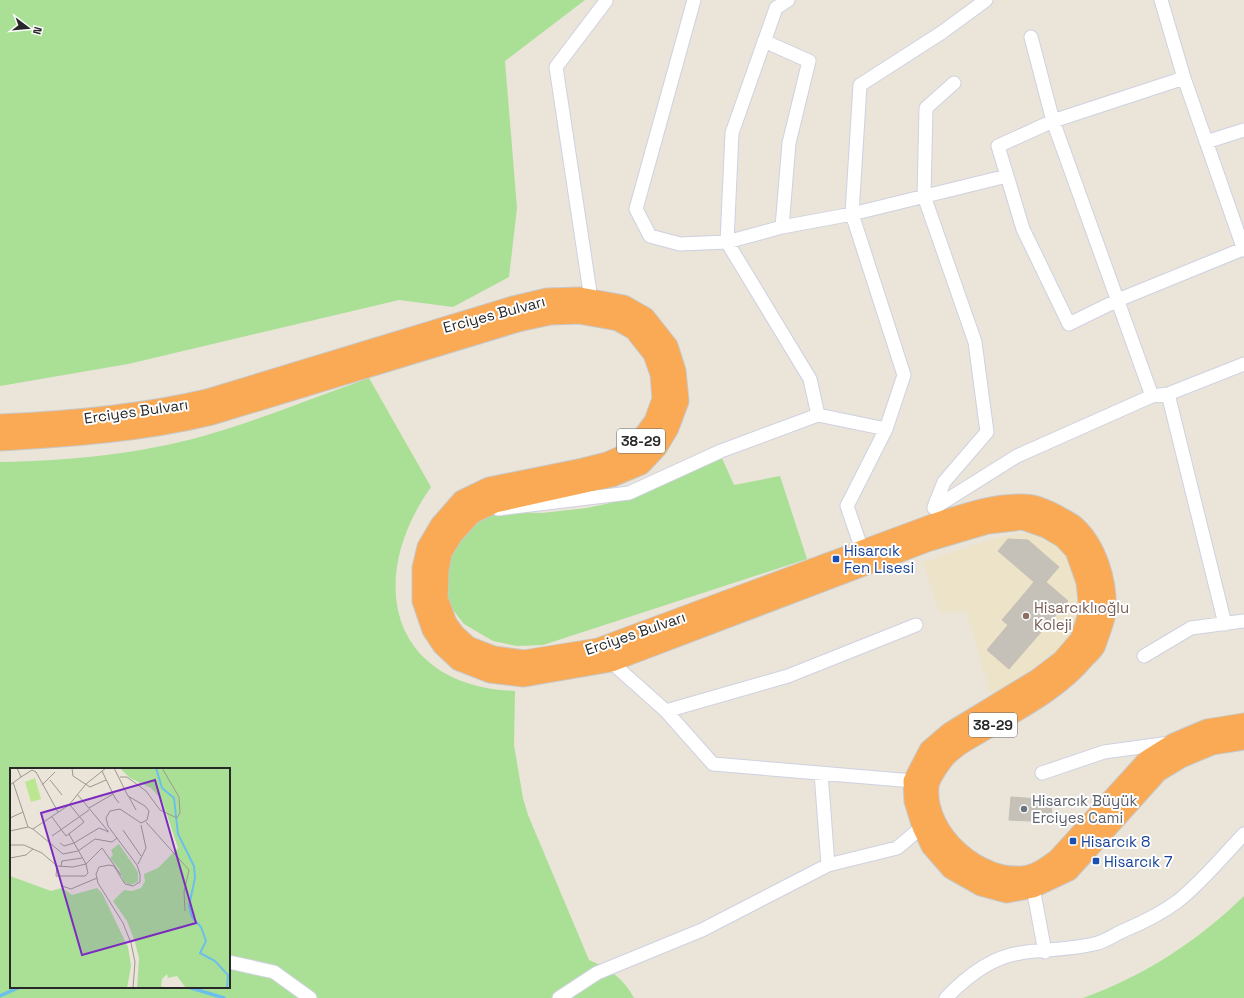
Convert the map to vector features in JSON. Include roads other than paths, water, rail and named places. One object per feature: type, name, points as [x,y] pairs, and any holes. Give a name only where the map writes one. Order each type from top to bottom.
[{"type":"highway","name":"Erciyes Bulvarı","points":[[0,424],[51,422],[164,410],[207,399],[513,306],[547,298],[580,297],[624,305],[645,317],[668,346],[676,371],[679,402],[669,428],[657,448],[641,465],[612,477],[495,503],[472,514],[453,535],[442,553],[439,570],[438,598],[447,622],[454,634],[468,646],[494,656],[524,660],[598,648],[862,550],[936,515],[985,507],[1025,504],[1052,512],[1074,525],[1089,542],[1096,557],[1105,593],[1106,613],[1095,647],[1074,672],[1046,692],[960,745],[942,760],[929,784],[930,798],[935,817],[944,837],[961,856],[988,870],[1008,876],[1029,875],[1042,869],[1058,858],[1147,760],[1174,743],[1207,729],[1244,723]]},
{"type":"highway","name":"Erciyes Bulvarı","points":[[0,441],[52,438],[167,426],[212,415],[518,322],[550,315],[579,314],[618,321],[634,330],[653,354],[660,374],[662,399],[654,421],[644,438],[632,452],[607,462],[489,488],[462,500],[440,525],[427,547],[422,568],[422,601],[432,630],[442,645],[459,660],[490,673],[524,677],[611,662],[927,542],[988,524],[1023,520],[1046,528],[1063,538],[1075,551],[1081,563],[1089,595],[1089,611],[1080,639],[1062,660],[1037,679],[950,732],[929,750],[912,781]]},
{"type":"highway","points":[[912,781],[914,801],[922,827],[931,846],[951,868],[981,886],[1007,893],[1033,888],[1069,871],[1158,772],[1181,758],[1212,745],[1244,740]]},
{"type":"street","points":[[591,299],[556,67],[606,0]]},
{"type":"street","points":[[694,0],[636,209],[650,236],[680,244],[727,242],[782,227],[852,214],[1007,176]]},
{"type":"street","points":[[788,0],[772,4],[764,41],[732,133],[727,242],[810,379],[818,415]]},
{"type":"street","points":[[862,550],[847,506],[886,429],[904,375],[852,214],[860,85],[941,33],[986,0]]},
{"type":"street","points":[[1161,0],[1184,78],[1243,250],[1118,300],[1069,324],[1023,229],[998,146],[1053,121],[1184,78]]},
{"type":"street","points":[[1031,37],[1053,121],[1152,396]]},
{"type":"street","points":[[764,41],[809,62],[789,143],[782,227]]},
{"type":"street","points":[[936,515],[944,482],[987,432],[974,342],[924,196],[926,108],[954,83]]},
{"type":"street","points":[[1206,142],[1244,130]]},
{"type":"street","points":[[936,515],[1017,456],[1152,396],[1168,394],[1244,364]]},
{"type":"street","points":[[1168,394],[1225,624]]},
{"type":"street","points":[[482,509],[507,509],[629,493],[721,450],[818,415],[886,429]]},
{"type":"street","points":[[1144,656],[1191,628],[1244,621]]},
{"type":"street","points":[[666,711],[788,676],[916,625]]},
{"type":"street","points":[[611,662],[666,711],[713,764],[912,781]]},
{"type":"street","points":[[1042,773],[1104,752],[1174,743]]},
{"type":"street","points":[[821,773],[828,865]]},
{"type":"street","points":[[559,998],[597,973],[702,930],[828,865],[897,848],[922,827]]},
{"type":"street","points":[[946,998],[954,990],[989,964],[1018,953],[1045,952],[1098,943],[1153,917],[1178,900],[1197,884],[1244,834]]},
{"type":"street","points":[[1033,888],[1045,952]]},
{"type":"street","points":[[230,962],[274,972],[310,998]]},
{"type":"waterway","points":[[0,996],[18,988]]},
{"type":"waterway","points":[[191,988],[224,998]]},
{"type":"place","name":"Hisarcık Fen Lisesi","points":[[836,559]]},
{"type":"place","name":"Hisarcıklıoğlu Koleji","points":[[1026,616]]},
{"type":"place","name":"Hisarcık Büyük Erciyes Cami","points":[[1024,809]]},
{"type":"place","name":"Hisarcık 8","points":[[1073,841]]},
{"type":"place","name":"Hisarcık 7","points":[[1096,861]]}]
